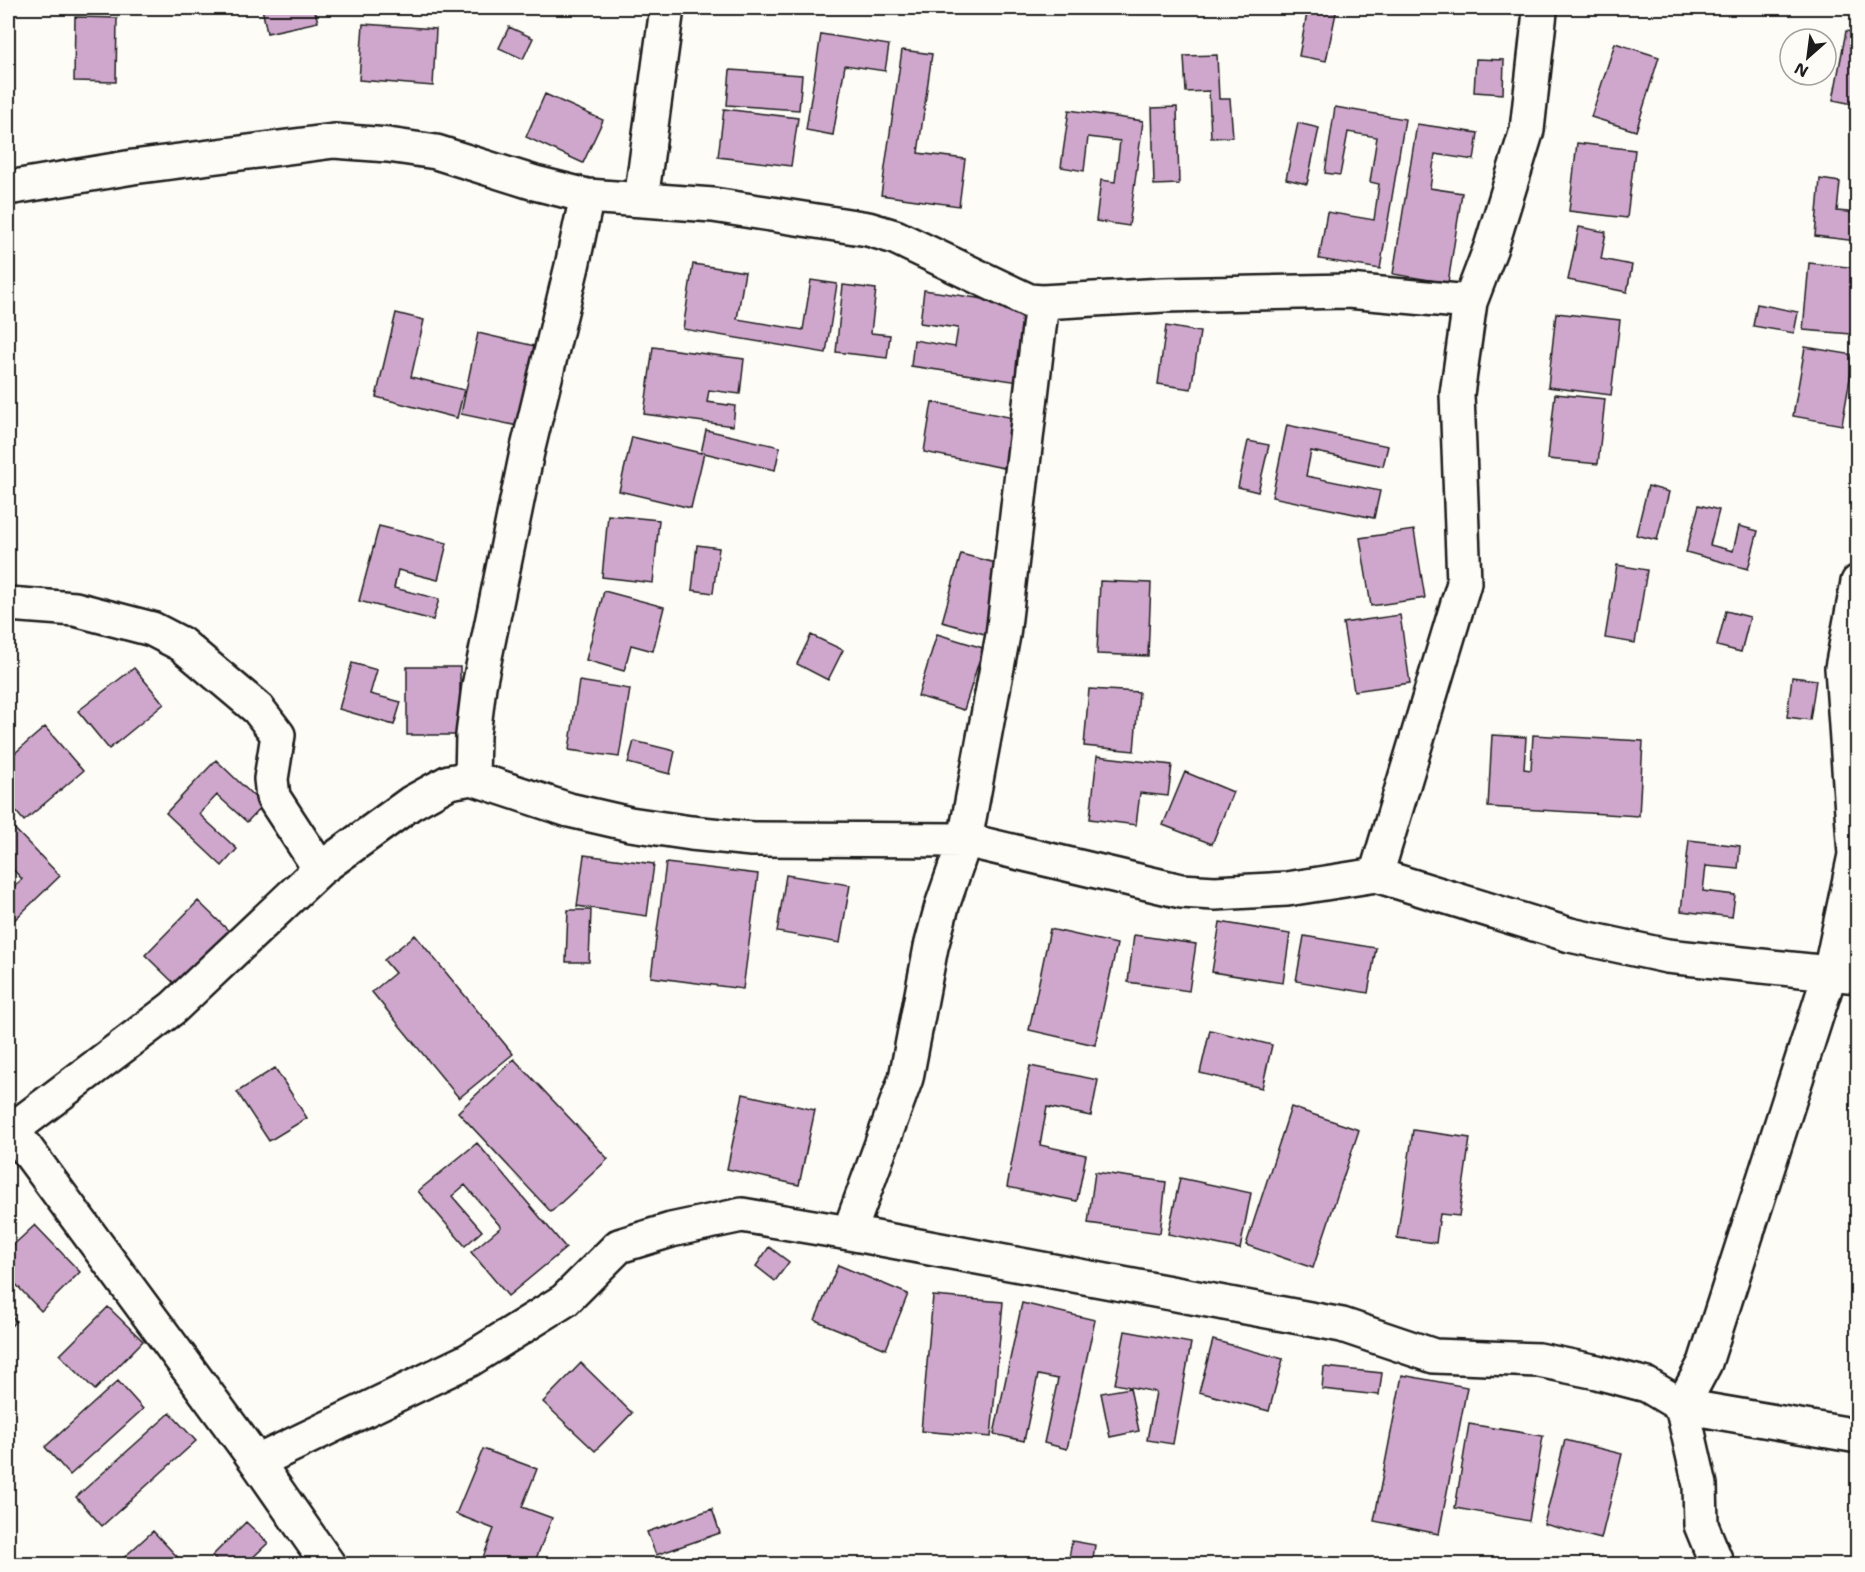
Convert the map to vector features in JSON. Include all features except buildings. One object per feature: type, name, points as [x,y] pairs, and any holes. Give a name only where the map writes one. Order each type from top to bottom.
[{"type":"street","points":[[641,200],[668,8]]},
{"type":"street","points":[[1376,875],[1464,583],[1457,394],[1470,302],[1491,247],[1527,130],[1540,12],[1538,8]]},
{"type":"street","points":[[8,188],[133,167],[334,141],[388,145],[436,152],[535,183],[587,196],[713,205],[868,229],[895,237],[1029,301],[1348,291],[1470,302]]},
{"type":"street","points":[[472,778],[473,735],[479,686],[526,452],[587,196]]},
{"type":"street","points":[[849,1233],[906,1078],[931,947],[942,906],[965,840],[1003,635],[1042,302]]},
{"type":"street","points":[[1717,1564],[1701,1525],[1700,1485],[1682,1406],[1705,1363],[1844,975],[1855,855],[1850,670],[1857,582]]},
{"type":"street","points":[[8,604],[75,609],[152,629],[181,644],[258,710],[278,735],[271,779],[273,797],[320,869]]},
{"type":"street","points":[[328,1564],[257,1462],[9,1129],[173,1008],[320,869],[411,803],[449,782],[472,778],[569,810],[630,824],[692,833],[752,839],[965,840],[1181,891],[1215,893],[1287,889],[1376,875],[1570,935],[1667,956],[1844,975]]},
{"type":"street","points":[[257,1462],[469,1360],[565,1300],[619,1246],[671,1230],[742,1215],[1342,1325],[1434,1356],[1539,1360],[1647,1385],[1682,1406],[1857,1436]]}]
